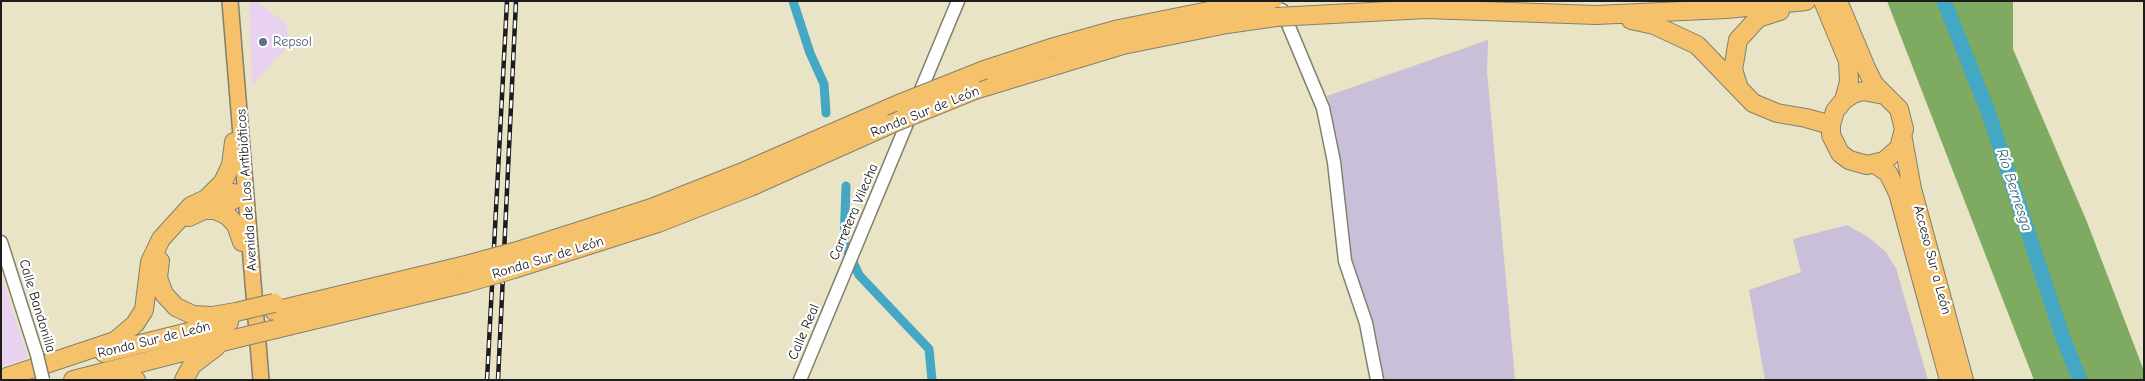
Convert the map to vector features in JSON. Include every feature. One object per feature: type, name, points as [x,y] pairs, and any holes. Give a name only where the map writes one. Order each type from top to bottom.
[{"type":"highway","points":[[1740,92],[1733,70],[1734,53],[1742,35],[1758,18],[1796,7],[1806,1]]},
{"type":"highway","name":"Ronda Sur de León","points":[[279,313],[466,283],[514,261],[745,170],[901,102],[984,70],[1051,48],[1119,29],[1274,5],[1295,16],[1426,10],[1596,15],[1727,9],[1806,1]]},
{"type":"highway","points":[[1824,1],[1848,61],[1849,82],[1836,112],[1831,135],[1840,152],[1848,160],[1859,164],[1874,164],[1892,156],[1903,139],[1904,124],[1899,109],[1884,95],[1867,70],[1838,1]]},
{"type":"highway","name":"Ronda Sur de León","points":[[7,380],[89,356],[279,313],[466,265],[514,261],[658,223],[750,187],[891,124],[976,90],[1123,45],[1227,24],[1274,5]]},
{"type":"highway","points":[[1596,15],[1654,25],[1697,45],[1724,71],[1740,92],[1763,108],[1806,118],[1836,112],[1863,91],[1884,95]]},
{"type":"highway","name":"Acceso Sur a León","points":[[1903,139],[1912,188],[1964,380]]},
{"type":"highway","points":[[216,192],[231,165],[234,142]]},
{"type":"highway","name":"Acceso Sur a León","points":[[1874,164],[1888,173],[1898,193],[1949,380]]},
{"type":"highway","points":[[1,379],[114,341],[135,324],[144,310],[150,262],[161,239],[191,206],[216,192],[224,191],[238,194],[233,200],[215,210]]},
{"type":"highway","points":[[237,323],[212,316],[193,314],[176,307],[164,294],[158,278],[163,249],[174,232],[191,216],[204,210],[215,210],[228,216],[236,225],[242,242]]},
{"type":"highway","points":[[184,380],[192,365],[237,323]]},
{"type":"highway","name":"Ronda Sur de León","points":[[73,380],[237,323]]},
{"type":"highway","points":[[96,380],[116,377],[136,380]]},
{"type":"main road","name":"Avenida de Los Antibióticos","points":[[229,1],[240,106],[261,380]]},
{"type":"main road","name":"Avenida de Los Antibióticos","points":[[229,1],[234,142],[252,380]]},
{"type":"main road","points":[[240,106],[238,133],[242,184],[238,194],[242,201],[247,255],[254,281]]},
{"type":"main road","points":[[256,380],[254,349],[257,322]]},
{"type":"street","name":"Carretera Vilecha","points":[[835,296],[958,1]]},
{"type":"street","points":[[1274,5],[1324,108],[1334,162],[1345,261],[1366,323],[1377,380]]},
{"type":"street","name":"Calle Bandonilla","points":[[1,242],[37,355],[43,380]]},
{"type":"street","name":"Calle Real","points":[[800,380],[835,296]]},
{"type":"shaded area","points":[[249,1],[256,1],[287,24],[288,45],[252,86]]},
{"type":"shaded area","points":[[1488,40],[1487,71],[1515,380],[1384,380],[1378,348],[1353,268],[1330,105],[1327,96]]},
{"type":"shaded area","points":[[1847,225],[1868,237],[1885,251],[1896,268],[1928,380],[1765,380],[1749,290],[1801,272],[1793,239]]},
{"type":"shaded area","points":[[1,275],[28,358],[1,367]]},
{"type":"green space","points":[[1887,1],[2013,1],[2013,49],[2087,222],[2144,371],[2144,380],[2034,380]]},
{"type":"waterway","points":[[793,1],[810,53],[824,84],[826,113]]},
{"type":"waterway","name":"Río Bernesga","points":[[1944,1],[1988,111],[2063,338],[2080,380]]},
{"type":"waterway","points":[[846,186],[844,243],[859,275],[929,349],[932,380]]},
{"type":"railway","points":[[487,380],[507,1]]},
{"type":"railway","points":[[498,380],[516,1]]},
{"type":"place","name":"Repsol","points":[[263,42]]}]
